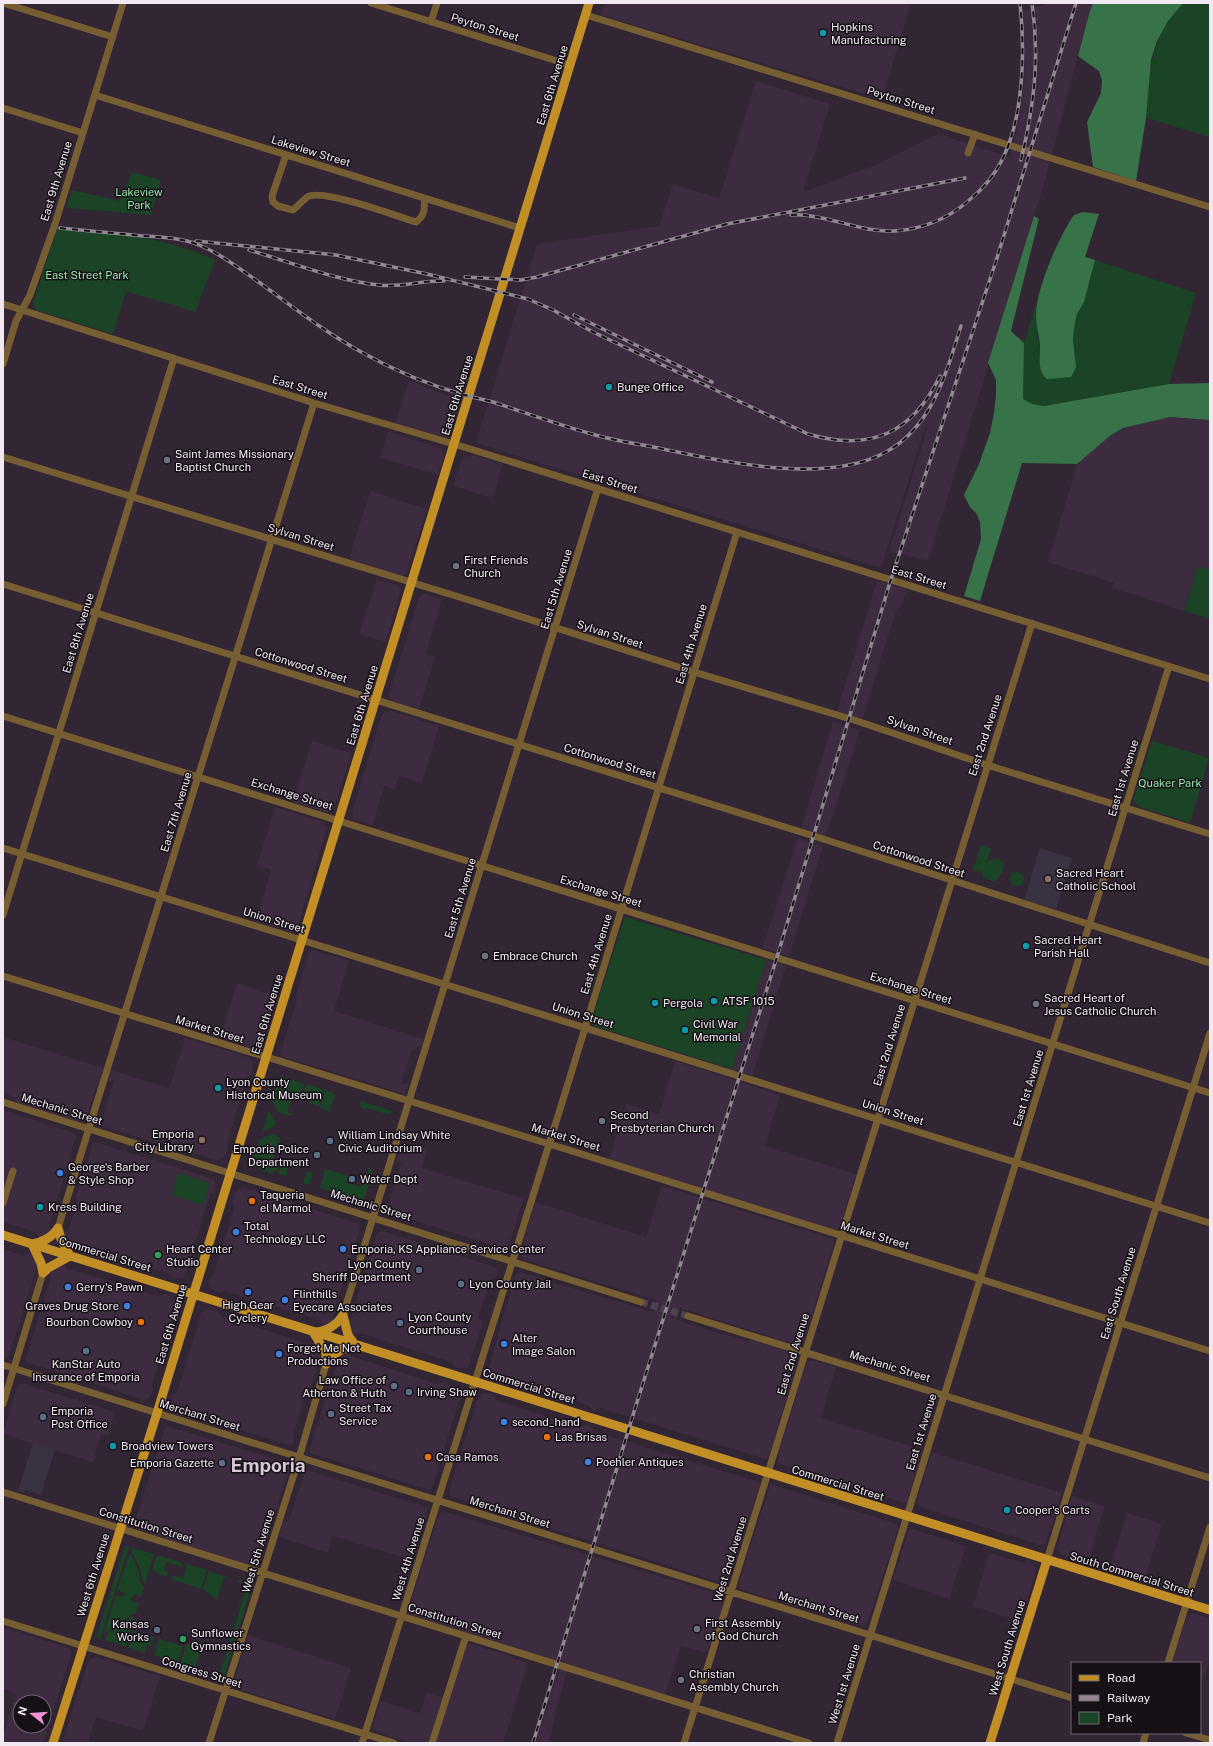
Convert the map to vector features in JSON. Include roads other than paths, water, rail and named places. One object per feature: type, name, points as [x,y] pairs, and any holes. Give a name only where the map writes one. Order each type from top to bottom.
[{"type":"main road","name":"East 6th Avenue","points":[[157,1413],[589,3]]},
{"type":"main road","points":[[43,1273],[41,1263],[32,1244],[40,1243],[55,1233],[58,1228]]},
{"type":"main road","points":[[43,1273],[50,1266],[70,1256],[61,1239],[58,1228]]},
{"type":"main road","name":"Commercial Street","points":[[3,1235],[1047,1560]]},
{"type":"main road","points":[[326,1364],[326,1353],[313,1332],[326,1330],[336,1323],[343,1315]]},
{"type":"main road","points":[[326,1364],[329,1358],[335,1354],[347,1347],[355,1345],[348,1335],[343,1315]]},
{"type":"main road","name":"West 6th Avenue","points":[[53,1743],[157,1413]]},
{"type":"main road","name":"South Commercial Street","points":[[1047,1560],[1210,1610]]},
{"type":"main road","name":"West South Avenue","points":[[990,1743],[1047,1560]]},
{"type":"street","points":[[3,3],[113,37]]},
{"type":"street","name":"East 9th Avenue","points":[[3,364],[16,321],[30,295],[52,231],[123,3]]},
{"type":"street","name":"Peyton Street","points":[[371,3],[570,65]]},
{"type":"street","points":[[431,22],[437,3]]},
{"type":"street","name":"Peyton Street","points":[[586,15],[1210,207]]},
{"type":"street","name":"Lakeview Street","points":[[95,95],[520,228]]},
{"type":"street","points":[[3,108],[83,133]]},
{"type":"street","points":[[968,153],[975,134]]},
{"type":"street","points":[[286,155],[272,196],[273,202],[278,206],[293,210],[308,196],[316,195],[345,199],[416,222],[422,218],[424,213],[424,198]]},
{"type":"street","name":"East Street","points":[[3,304],[314,403],[598,488],[1210,679]]},
{"type":"street","name":"East 8th Avenue","points":[[3,915],[174,358]]},
{"type":"street","name":"East 7th Avenue","points":[[58,1228],[314,403]]},
{"type":"street","name":"Sylvan Street","points":[[3,457],[412,582],[694,672],[854,720],[987,765],[1210,834]]},
{"type":"street","name":"East 5th Avenue","points":[[343,1315],[598,488]]},
{"type":"street","name":"East 4th Avenue","points":[[475,1382],[737,532]]},
{"type":"street","name":"Cottonwood Street","points":[[3,584],[658,788],[1210,963]]},
{"type":"street","name":"East 2nd Avenue","points":[[768,1473],[1032,623]]},
{"type":"street","name":"East 1st Avenue","points":[[907,1517],[1169,666]]},
{"type":"street","name":"Exchange Street","points":[[3,716],[1210,1093]]},
{"type":"street","name":"Union Street","points":[[3,848],[585,1027],[1210,1223]]},
{"type":"street","name":"Market Street","points":[[3,976],[549,1144],[1210,1351]]},
{"type":"street","name":"East South Avenue","points":[[1047,1560],[1210,1033]]},
{"type":"street","name":"Mechanic Street","points":[[3,1102],[641,1302]]},
{"type":"street","points":[[3,1203],[13,1171]]},
{"type":"street","points":[[3,1404],[43,1273]]},
{"type":"street","name":"Mechanic Street","points":[[688,1316],[1210,1478]]},
{"type":"street","name":"West 5th Avenue","points":[[209,1743],[299,1458],[326,1364]]},
{"type":"street","name":"Merchant Street","points":[[3,1366],[1071,1698]]},
{"type":"street","name":"West 4th Avenue","points":[[362,1743],[475,1382]]},
{"type":"street","name":"West 2nd Avenue","points":[[684,1743],[768,1473]]},
{"type":"street","name":"Constitution Street","points":[[3,1492],[808,1743]]},
{"type":"street","name":"West 1st Avenue","points":[[837,1743],[907,1517]]},
{"type":"street","points":[[1168,1662],[1210,1527]]},
{"type":"street","name":"Congress Street","points":[[3,1621],[394,1743]]},
{"type":"street","points":[[432,1743],[466,1636]]},
{"type":"street","points":[[1189,1734],[1210,1740]]},
{"type":"tunnel","points":[[641,1302],[688,1316]]},
{"type":"railway","points":[[791,215],[817,217],[882,231],[905,230],[942,218],[959,208],[978,192],[988,182],[1000,164],[1010,141],[1015,122],[1019,102],[1022,61],[1022,21],[1020,3]]},
{"type":"railway","points":[[1021,160],[1026,140],[1034,82],[1035,44],[1032,3]]},
{"type":"railway","points":[[533,1743],[633,1415],[777,957],[891,579],[996,261],[1076,3]]},
{"type":"railway","points":[[465,277],[521,280],[537,277],[727,224],[965,178]]},
{"type":"railway","points":[[60,228],[171,238],[199,245],[230,262],[310,320],[349,345],[375,360],[414,378],[441,388],[493,402],[567,427],[609,439],[716,460],[776,468],[806,469],[835,467],[862,462],[886,452],[902,441],[915,428],[936,397],[950,362],[961,326]]},
{"type":"railway","points":[[196,241],[336,255],[427,274],[528,299],[553,310],[593,332],[808,434],[830,439],[851,441],[870,439],[887,434],[902,425],[916,412],[929,396],[940,376]]},
{"type":"railway","points":[[249,250],[347,280],[363,283],[395,286],[444,281]]},
{"type":"railway","points":[[574,315],[712,382]]},
{"type":"place","name":"Hopkins Manufacturing","points":[[823,33]]},
{"type":"place","name":"Bunge Office","points":[[609,387]]},
{"type":"place","name":"Saint James Missionary Baptist Church","points":[[167,460]]},
{"type":"place","name":"First Friends Church","points":[[456,566]]},
{"type":"place","name":"Sacred Heart Catholic School","points":[[1048,879]]},
{"type":"place","name":"Sacred Heart Parish Hall","points":[[1026,946]]},
{"type":"place","name":"Embrace Church","points":[[485,956]]},
{"type":"place","name":"ATSF 1015","points":[[714,1001]]},
{"type":"place","name":"Pergola","points":[[655,1003]]},
{"type":"place","name":"Sacred Heart of Jesus Catholic Church","points":[[1036,1004]]},
{"type":"place","name":"Civil War Memorial","points":[[685,1030]]},
{"type":"place","name":"Lyon County Historical Museum","points":[[218,1088]]},
{"type":"place","name":"Second Presbyterian Church","points":[[602,1121]]},
{"type":"place","name":"Emporia City Library","points":[[202,1140]]},
{"type":"place","name":"William Lindsay White Civic Auditorium","points":[[330,1141]]},
{"type":"place","name":"Emporia Police Department","points":[[317,1155]]},
{"type":"place","name":"George's Barber & Style Shop","points":[[60,1173]]},
{"type":"place","name":"Water Dept","points":[[352,1179]]},
{"type":"place","name":"Taqueria el Marmol","points":[[252,1201]]},
{"type":"place","name":"Kress Building","points":[[40,1207]]},
{"type":"place","name":"Total Technology LLC","points":[[236,1232]]},
{"type":"place","name":"Emporia, KS Appliance Service Center","points":[[343,1249]]},
{"type":"place","name":"Heart Center Studio","points":[[158,1255]]},
{"type":"place","name":"Lyon County Sheriff Department","points":[[419,1270]]},
{"type":"place","name":"Lyon County Jail","points":[[461,1284]]},
{"type":"place","name":"Gerry's Pawn","points":[[68,1287]]},
{"type":"place","name":"High Gear Cyclery","points":[[248,1292]]},
{"type":"place","name":"Flinthills Eyecare Associates","points":[[285,1300]]},
{"type":"place","name":"Graves Drug Store","points":[[127,1306]]},
{"type":"place","name":"Bourbon Cowboy","points":[[141,1322]]},
{"type":"place","name":"Lyon County Courthouse","points":[[400,1323]]},
{"type":"place","name":"Alter Image Salon","points":[[504,1344]]},
{"type":"place","name":"KanStar Auto Insurance of Emporia","points":[[86,1351]]},
{"type":"place","name":"Forget Me Not Productions","points":[[279,1354]]},
{"type":"place","name":"Law Office of Atherton & Huth","points":[[394,1386]]},
{"type":"place","name":"Irving Shaw","points":[[409,1392]]},
{"type":"place","name":"Street Tax Service","points":[[331,1414]]},
{"type":"place","name":"Emporia Post Office","points":[[43,1417]]},
{"type":"place","name":"second_hand","points":[[504,1422]]},
{"type":"place","name":"Las Brisas","points":[[547,1437]]},
{"type":"place","name":"Broadview Towers","points":[[113,1446]]},
{"type":"place","name":"Casa Ramos","points":[[428,1457]]},
{"type":"place","name":"Poehler Antiques","points":[[588,1462]]},
{"type":"place","name":"Emporia Gazette","points":[[222,1463]]},
{"type":"place","name":"Cooper's Carts","points":[[1007,1510]]},
{"type":"place","name":"First Assembly of God Church","points":[[697,1629]]},
{"type":"place","name":"Kansas Works","points":[[157,1630]]},
{"type":"place","name":"Sunflower Gymnastics","points":[[183,1639]]},
{"type":"place","name":"Christian Assembly Church","points":[[681,1680]]},
{"type":"district","name":"Emporia","points":[[268,1465]]},
{"type":"park label","name":"Lakeview Park","points":[[139,198]]},
{"type":"park label","name":"East Street Park","points":[[87,275]]},
{"type":"park label","name":"Quaker Park","points":[[1170,783]]}]
